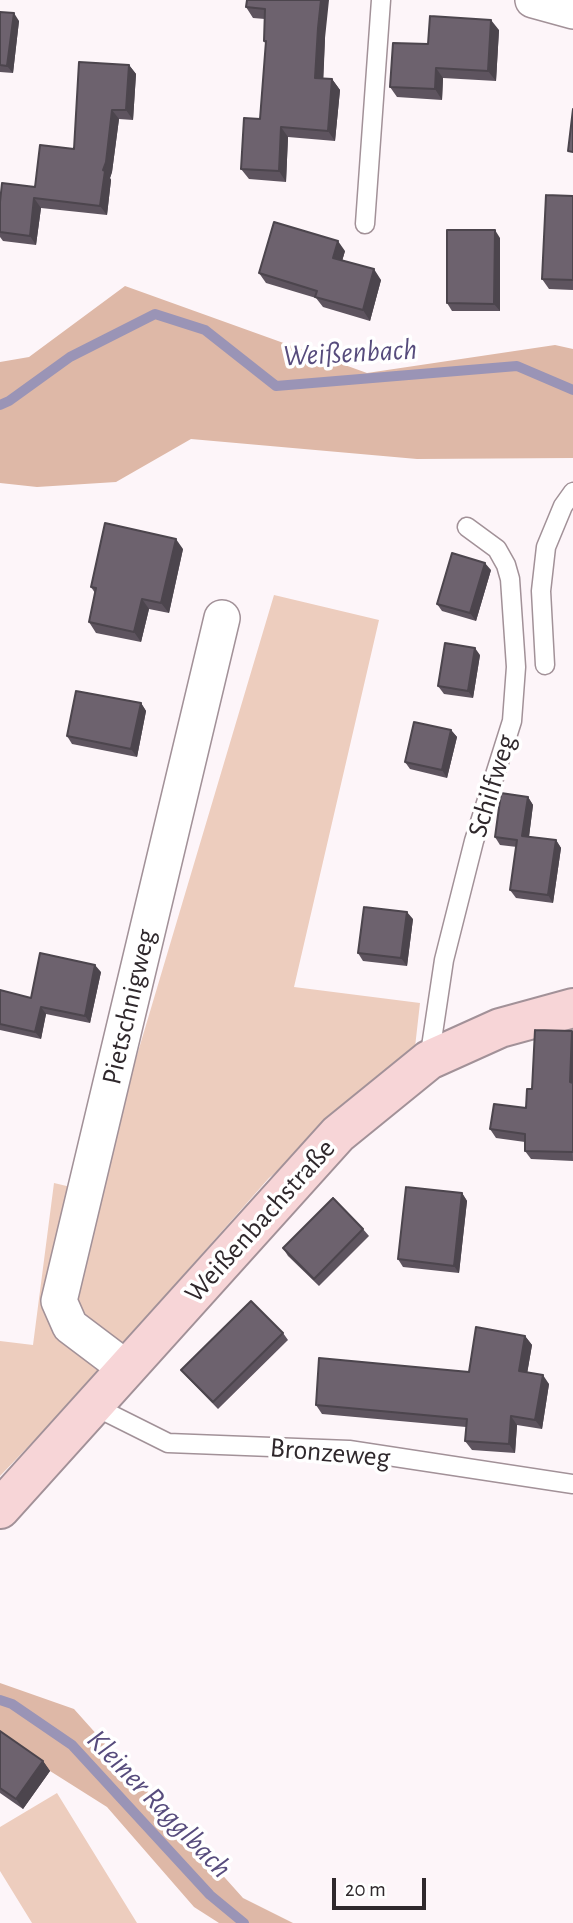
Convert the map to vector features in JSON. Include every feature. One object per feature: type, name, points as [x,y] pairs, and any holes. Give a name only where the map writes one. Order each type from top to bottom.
[{"type":"main road","name":"Weißenbachstraße","points":[[0,1509],[338,1134],[429,1060],[500,1028],[573,1008]]},
{"type":"street","points":[[533,0],[573,10]]},
{"type":"street","name":"Pietschnigweg","points":[[127,1369],[70,1326],[59,1300],[222,618]]},
{"type":"lane","points":[[365,224],[381,0]]},
{"type":"lane","points":[[545,665],[541,591],[546,547],[563,506],[573,492]]},
{"type":"lane","name":"Schilfweg","points":[[429,1060],[444,960],[474,841],[512,721],[516,667],[510,579],[506,565],[497,549],[467,527]]},
{"type":"lane","name":"Bronzeweg","points":[[94,1406],[168,1443],[349,1450],[573,1484]]},
{"type":"shaded area","points":[[125,286],[367,373],[555,345],[573,349],[573,458],[417,459],[191,439],[116,482],[37,487],[0,483],[0,362],[29,357]]},
{"type":"shaded area","points":[[274,595],[379,620],[294,987],[420,1003],[414,1056],[269,1178],[74,1399],[0,1476],[0,1341],[33,1345],[54,1183],[96,1193]]},
{"type":"shaded area","points":[[0,1683],[74,1709],[243,1898],[293,1923],[219,1923],[194,1907],[107,1807],[0,1736]]},
{"type":"shaded area","points":[[57,1793],[137,1923],[32,1923],[0,1871],[0,1827]]},
{"type":"building","points":[[247,0],[321,0],[315,78],[332,79],[328,131],[281,127],[279,171],[241,169],[244,118],[260,119],[266,41],[265,9],[246,7]]},
{"type":"building","points":[[0,12],[14,13],[7,66],[0,65]]},
{"type":"building","points":[[430,16],[491,20],[488,71],[436,68],[435,89],[390,87],[393,43],[428,44]]},
{"type":"building","points":[[79,62],[129,65],[126,110],[112,110],[100,206],[34,198],[30,236],[0,232],[2,183],[35,187],[40,145],[74,149]]},
{"type":"building","points":[[573,109],[573,152],[568,151]]},
{"type":"building","points":[[546,195],[573,196],[573,280],[542,279]]},
{"type":"building","points":[[274,222],[338,241],[333,258],[374,269],[363,310],[315,297],[317,291],[259,273]]},
{"type":"building","points":[[447,230],[495,230],[494,304],[447,303]]},
{"type":"building","points":[[105,523],[176,539],[161,603],[142,599],[134,632],[89,622],[96,588],[91,587]]},
{"type":"building","points":[[452,553],[485,563],[470,613],[437,604]]},
{"type":"building","points":[[445,643],[475,648],[468,691],[438,686]]},
{"type":"building","points":[[76,691],[141,703],[131,749],[67,736]]},
{"type":"building","points":[[414,722],[451,730],[442,770],[405,762]]},
{"type":"building","points":[[501,793],[528,797],[522,836],[556,840],[548,895],[510,890],[517,840],[495,837]]},
{"type":"building","points":[[364,907],[407,912],[401,958],[358,953]]},
{"type":"building","points":[[40,953],[95,965],[85,1016],[41,1007],[35,1032],[0,1024],[0,990],[31,998]]},
{"type":"building","points":[[535,1030],[572,1031],[570,1082],[573,1083],[573,1152],[525,1151],[525,1134],[490,1129],[494,1104],[526,1108],[527,1089],[532,1089]]},
{"type":"building","points":[[406,1187],[462,1193],[454,1266],[398,1259]]},
{"type":"building","points":[[333,1198],[363,1229],[314,1279],[283,1248]]},
{"type":"building","points":[[251,1301],[283,1333],[213,1402],[181,1370]]},
{"type":"building","points":[[476,1327],[525,1336],[519,1371],[543,1375],[535,1420],[511,1416],[509,1444],[465,1441],[467,1419],[316,1405],[319,1358],[469,1372]]},
{"type":"building","points":[[0,1731],[43,1761],[16,1799],[0,1788]]},
{"type":"waterway","name":"Weißenbach","points":[[0,405],[70,357],[155,314],[205,330],[276,386],[517,366],[573,390]]},
{"type":"waterway","name":"Kleiner Ragglbach","points":[[0,1700],[12,1704],[72,1745],[210,1895],[244,1923]]}]
